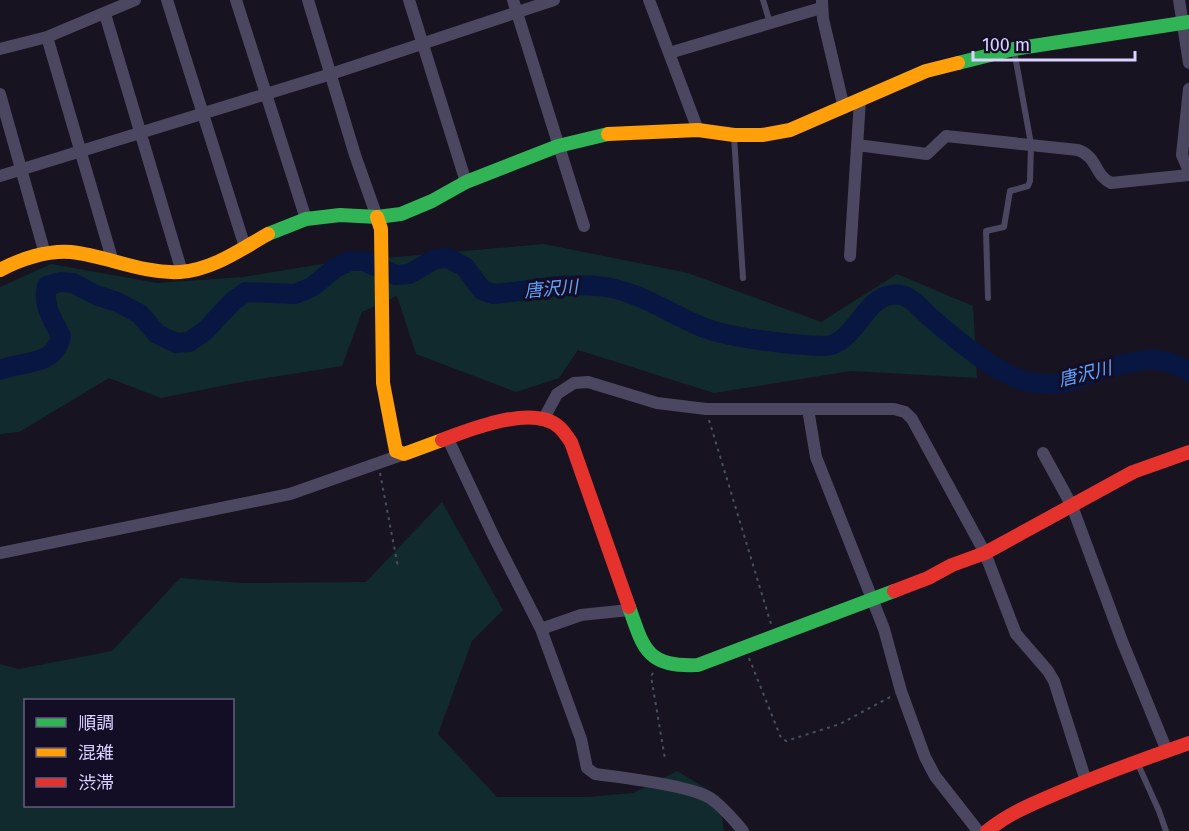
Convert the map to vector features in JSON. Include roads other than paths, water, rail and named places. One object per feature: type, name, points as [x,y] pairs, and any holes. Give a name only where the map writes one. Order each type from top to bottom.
[{"type":"street","points":[[0,49],[47,37],[135,0]]},
{"type":"street","points":[[167,0],[245,247]]},
{"type":"street","points":[[236,0],[306,219]]},
{"type":"street","points":[[308,0],[381,229],[382,383],[394,447],[396,451],[404,454]]},
{"type":"street","points":[[409,0],[465,182]]},
{"type":"street","points":[[0,176],[331,74],[423,43],[515,6],[554,0]]},
{"type":"street","points":[[649,0],[698,130]]},
{"type":"street","points":[[1179,0],[1186,23],[1189,63]]},
{"type":"street","points":[[669,53],[770,23],[822,4],[844,108]]},
{"type":"street","points":[[515,6],[584,226]]},
{"type":"street","points":[[105,14],[182,272]]},
{"type":"street","points":[[0,270],[13,263],[45,254],[70,252],[154,272],[182,272],[211,266],[275,230],[306,219],[340,215],[378,217],[401,214],[432,201],[465,182],[558,146],[589,137],[620,132],[698,130],[734,135],[762,135],[790,130],[926,71],[1014,49],[1186,23]]},
{"type":"street","points":[[47,37],[113,262]]},
{"type":"street","points":[[857,145],[927,154],[946,136],[1031,144],[1088,154],[1104,179],[1111,183],[1189,173],[1182,155],[1189,89]]},
{"type":"street","points":[[0,94],[45,254]]},
{"type":"street","points":[[850,256],[860,100]]},
{"type":"street","points":[[543,420],[557,394],[574,383],[588,382],[657,403],[706,409],[894,409],[905,412],[912,419],[984,553],[1017,634],[1054,681],[1086,781]]},
{"type":"street","points":[[808,409],[816,457],[884,629],[901,691],[925,757],[935,776],[978,831]]},
{"type":"street","points":[[0,553],[290,494],[477,427],[524,417],[543,420],[558,426],[571,442],[629,610],[649,654],[658,662],[680,666],[698,665],[872,599],[984,553],[1133,472],[1189,452]]},
{"type":"street","points":[[448,439],[541,629],[581,739],[587,768],[596,774],[680,788],[709,798],[736,821],[743,831]]},
{"type":"street","points":[[1043,453],[1072,506],[1122,641],[1167,751]]},
{"type":"street","points":[[541,629],[581,615],[629,610]]},
{"type":"street","points":[[987,831],[1025,807],[1086,781],[1189,743]]},
{"type":"lane","points":[[763,0],[770,23]]},
{"type":"lane","points":[[988,298],[986,231],[1004,228],[1010,191],[1028,186],[1030,182],[1031,144],[1014,49]]},
{"type":"lane","points":[[734,135],[743,278]]},
{"type":"lane","points":[[1137,762],[1166,831]]},
{"type":"waterway","name":"唐沢川","points":[[0,370],[45,358],[57,346],[61,336],[49,312],[46,293],[47,286],[60,282],[73,283],[140,314],[157,334],[176,343],[189,342],[206,330],[233,301],[246,292],[295,294],[312,287],[335,268],[350,261],[364,261],[396,275],[409,274],[435,259],[448,258],[465,267],[482,290],[493,294],[578,285],[606,287],[631,294],[714,331],[744,338],[794,344],[822,346],[834,344],[844,338],[878,301],[888,296],[901,295],[913,301],[952,336],[995,367],[1009,375],[1036,383],[1064,383],[1144,360],[1168,362],[1189,371]]}]
